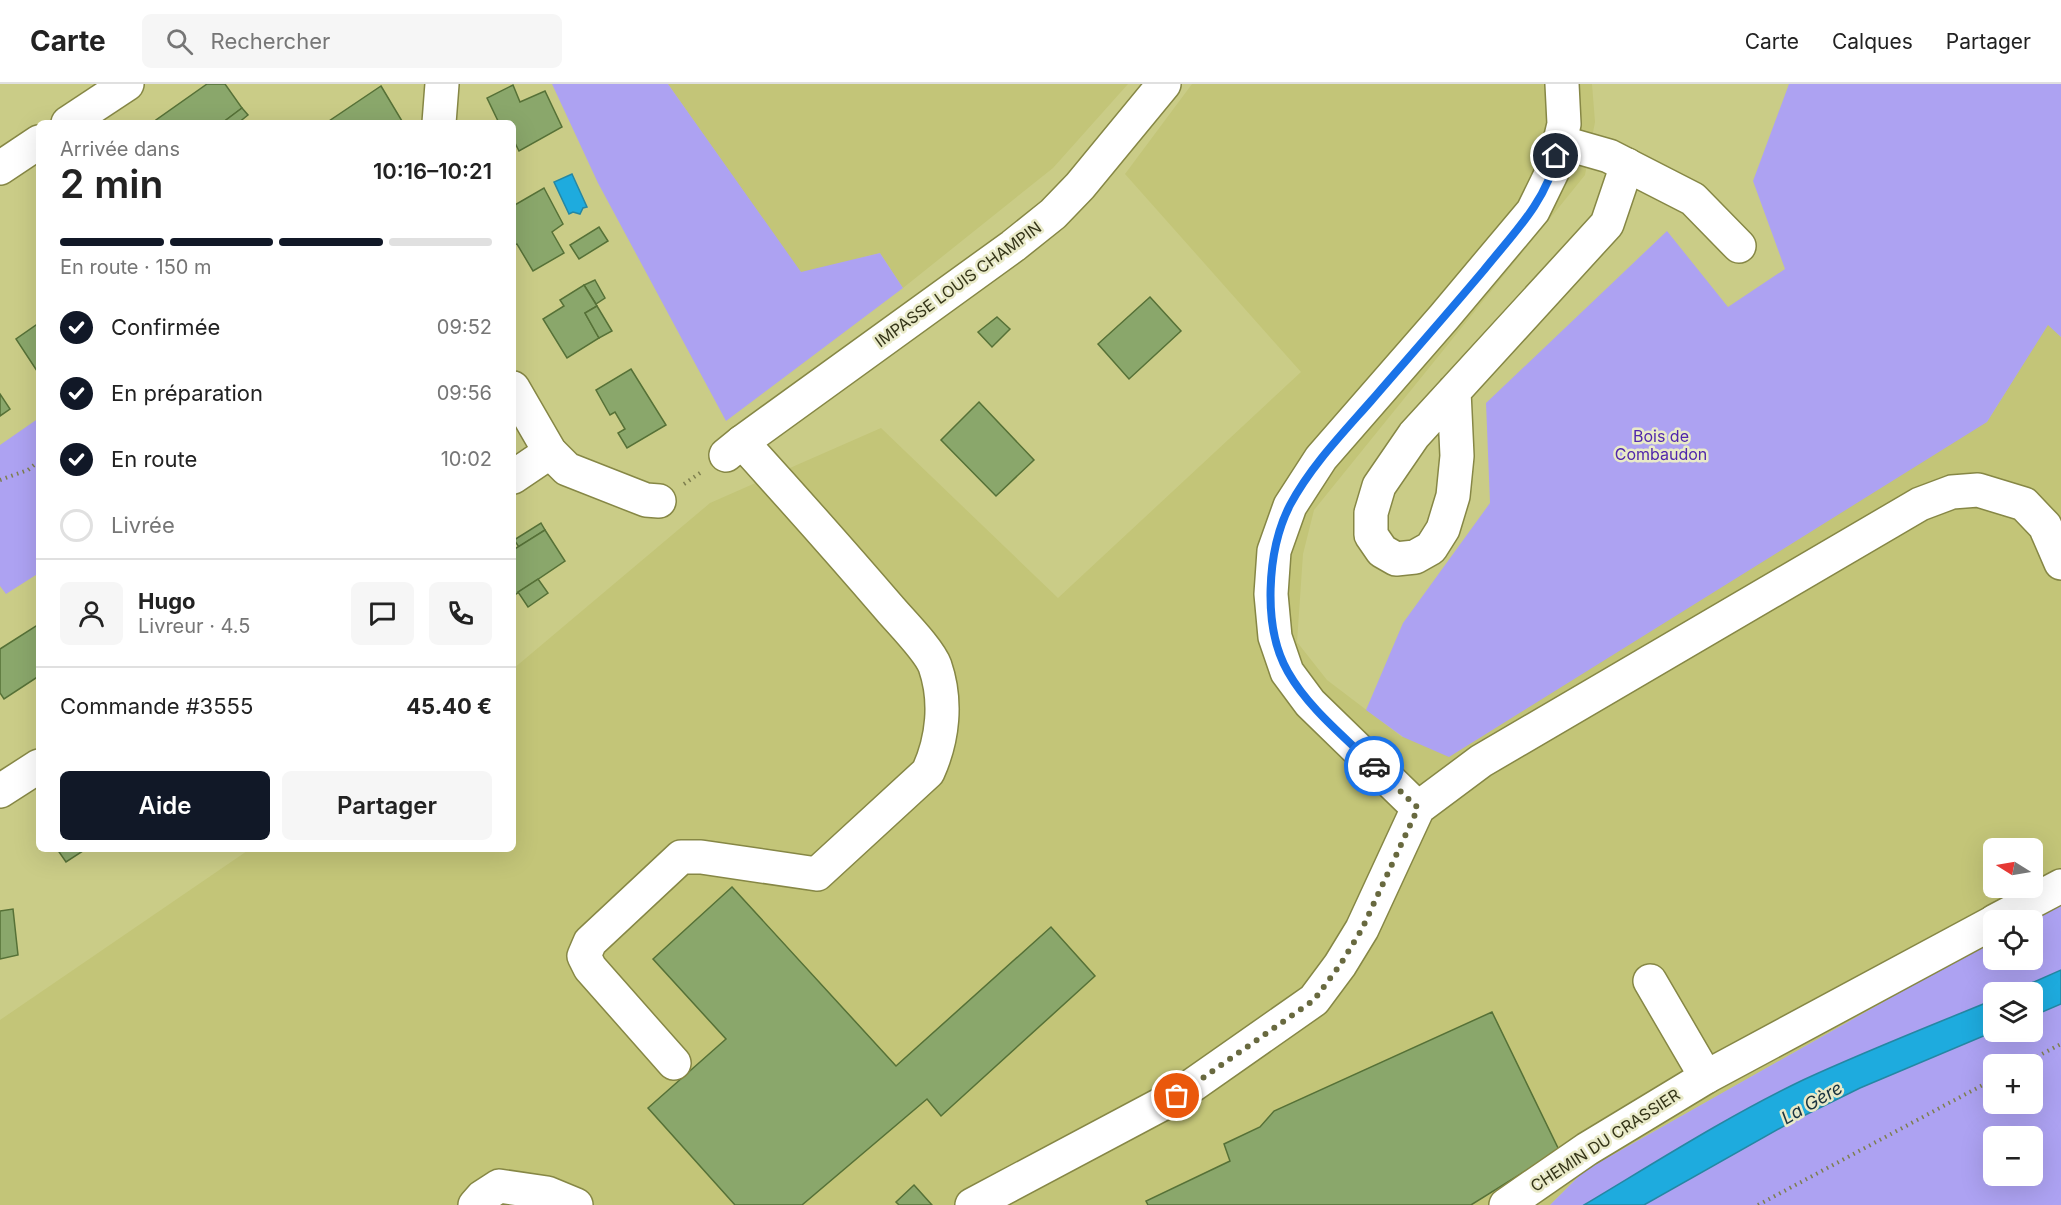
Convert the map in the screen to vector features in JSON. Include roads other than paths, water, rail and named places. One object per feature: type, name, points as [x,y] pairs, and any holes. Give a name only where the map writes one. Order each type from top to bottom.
[{"type":"street","points":[[73,120],[127,84]]},
{"type":"street","points":[[439,120],[442,84]]},
{"type":"street","name":"IMPASSE LOUIS CHAMPIN","points":[[674,1063],[590,968],[584,956],[590,942],[681,857],[701,857],[817,874],[928,772],[937,752],[942,727],[941,695],[934,664],[917,640],[829,538],[734,449],[1013,246],[1053,214],[1080,186],[1164,84]]},
{"type":"street","points":[[1418,808],[1310,703],[1287,672],[1275,637],[1271,594],[1274,551],[1290,506],[1321,458],[1444,317],[1533,210],[1553,170],[1560,142],[1563,124],[1562,84]]},
{"type":"street","points":[[1560,142],[1609,156],[1693,199],[1739,246]]},
{"type":"street","points":[[0,168],[36,144]]},
{"type":"street","points":[[1454,391],[1607,224],[1627,165]]},
{"type":"street","points":[[516,393],[550,452],[567,469],[646,500],[659,501]]},
{"type":"street","points":[[516,475],[550,452]]},
{"type":"street","points":[[972,1205],[1177,1096],[1314,1000],[1340,965],[1362,929],[1418,808],[1481,761],[1920,504],[1952,492],[1978,490],[2024,504],[2045,526],[2061,563]]},
{"type":"street","points":[[0,791],[36,768]]},
{"type":"street","name":"CHEMIN DU CRASSIER","points":[[2015,910],[2061,886]]},
{"type":"street","name":"CHEMIN DU CRASSIER","points":[[1506,1205],[1587,1149],[1706,1077],[1983,927]]},
{"type":"street","points":[[1650,981],[1706,1077]]},
{"type":"street","points":[[475,1205],[482,1197],[499,1186],[547,1193],[576,1205]]},
{"type":"water","points":[[572,174],[587,207],[583,208],[580,214],[573,212],[569,214],[554,182]]},
{"type":"water","points":[[2061,970],[2061,1004],[2043,1012],[2043,982],[2034,982]]},
{"type":"water","name":"La Gère","points":[[1983,1004],[1983,1036],[1860,1088],[1791,1122],[1644,1205],[1584,1205],[1747,1109],[1850,1059]]},
{"type":"park label","name":"Bois de Combaudon","points":[[1661,445]]}]
